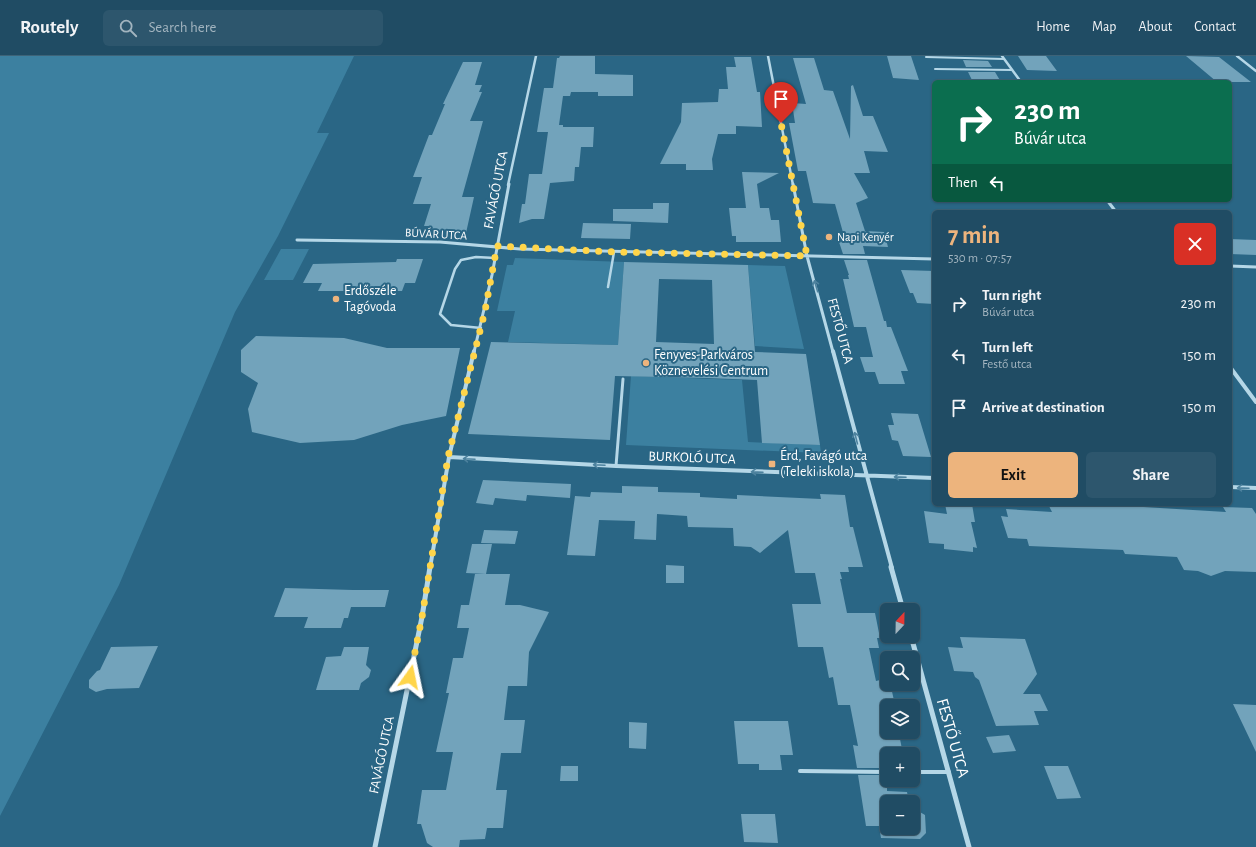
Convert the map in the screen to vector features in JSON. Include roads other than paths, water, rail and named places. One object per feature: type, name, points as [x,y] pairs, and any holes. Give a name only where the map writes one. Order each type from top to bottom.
[{"type":"street","name":"FAVÁGÓ UTCA","points":[[375,847],[422,617],[448,457],[481,328],[536,56]]},
{"type":"street","name":"FESTŐ UTCA","points":[[768,56],[807,256],[829,331],[866,476],[901,603]]},
{"type":"street","points":[[1002,56],[1020,80]]},
{"type":"street","points":[[1237,56],[1256,71]]},
{"type":"street","name":"BÚVÁR UTCA","points":[[296,240],[440,242],[614,252],[932,259]]},
{"type":"street","points":[[1232,266],[1256,267]]},
{"type":"street","points":[[1232,370],[1256,402]]},
{"type":"street","name":"BURKOLÓ UTCA","points":[[448,457],[616,466],[932,478]]},
{"type":"street","points":[[1232,487],[1256,488]]},
{"type":"street","name":"FESTŐ UTCA","points":[[913,643],[969,847]]},
{"type":"lane","points":[[926,57],[1004,59]]},
{"type":"lane","points":[[935,68],[1012,70]]},
{"type":"lane","points":[[608,287],[614,252]]},
{"type":"lane","points":[[481,328],[451,325],[440,314],[455,269],[461,260],[476,257],[495,258]]},
{"type":"lane","points":[[616,466],[623,380]]},
{"type":"lane","points":[[800,771],[880,772]]},
{"type":"lane","points":[[920,772],[949,772]]},
{"type":"place","name":"Napi Kenyér","points":[[829,237]]},
{"type":"place","name":"Erdőszéle Tagóvoda","points":[[336,299]]},
{"type":"place","name":"Fenyves-Parkváros Köznevelési Centrum","points":[[646,363]]},
{"type":"place","name":"Érd, Favágó utca (Teleki iskola)","points":[[772,464]]}]
